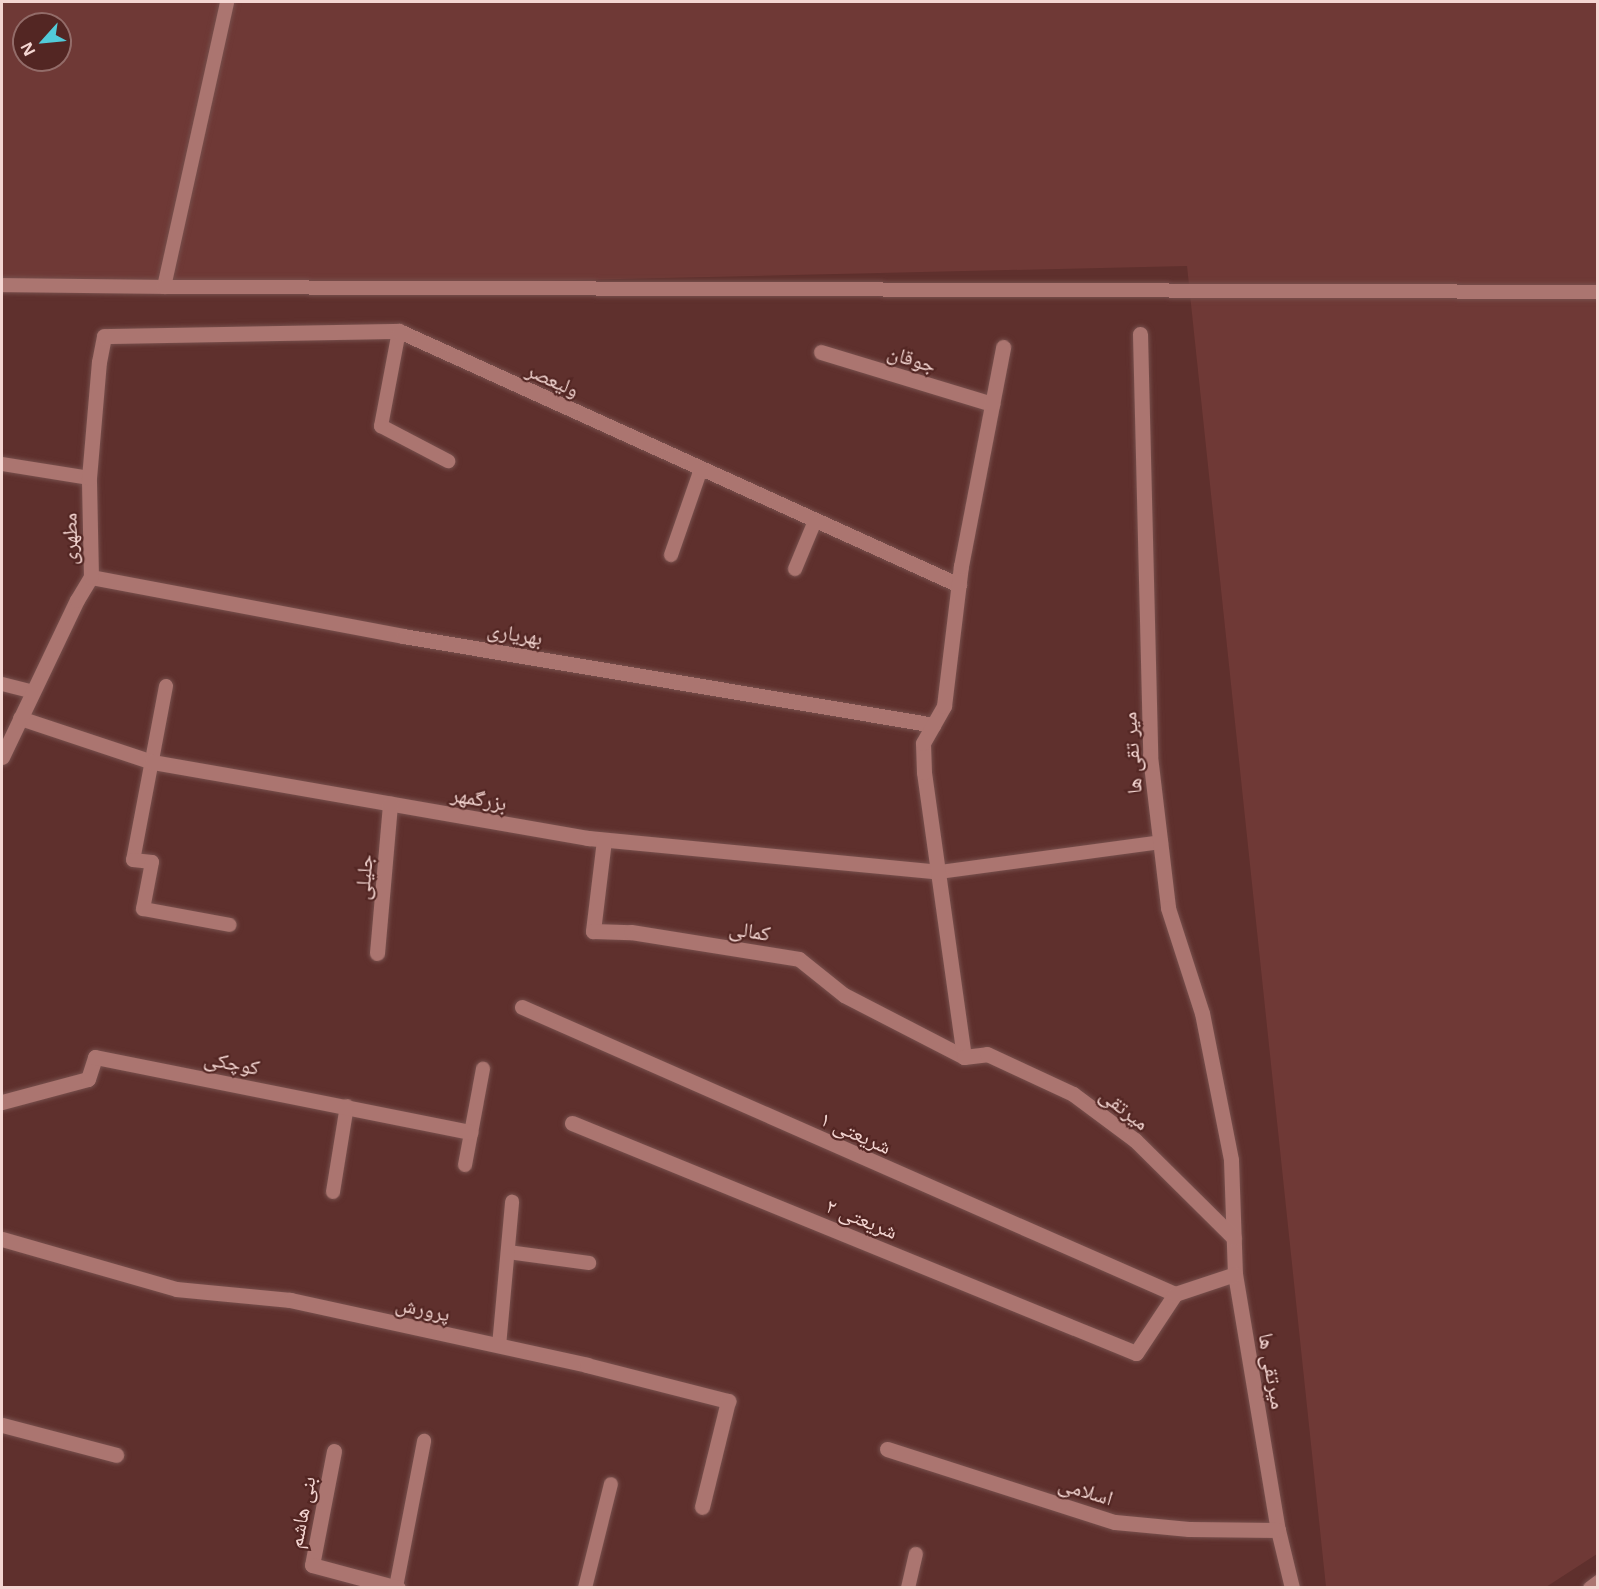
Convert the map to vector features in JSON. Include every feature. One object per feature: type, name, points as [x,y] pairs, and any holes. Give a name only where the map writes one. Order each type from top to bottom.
[{"type":"street","name":"ولیعصر","points":[[104,336],[399,331],[958,585]]},
{"type":"street","name":"میر تقی ها","points":[[1140,334],[1150,756],[1168,908],[1202,1013],[1231,1160]]},
{"type":"street","name":"مطهری","points":[[2,757],[77,600],[91,578],[89,478],[99,362],[104,336]]},
{"type":"street","points":[[964,1057],[940,872],[924,772],[923,743],[944,705],[958,585],[1003,347]]},
{"type":"street","name":"جوقان","points":[[821,352],[992,404]]},
{"type":"street","name":"بهریاری","points":[[91,578],[403,636],[933,725]]},
{"type":"street","name":"بزرگمهر","points":[[20,718],[152,762],[604,840],[940,872]]},
{"type":"street","name":"جلیلی","points":[[377,953],[390,804]]},
{"type":"street","name":"کمالی","points":[[604,840],[593,931],[631,932],[799,959],[844,995],[964,1057]]},
{"type":"street","name":"شریعتی ۱","points":[[522,1008],[1175,1294]]},
{"type":"street","name":"میرتقی","points":[[964,1057],[987,1054],[1072,1094],[1135,1140],[1234,1238]]},
{"type":"street","name":"کوچکی","points":[[2,1102],[87,1079],[94,1057],[471,1132]]},
{"type":"street","name":"شریعتی ۲","points":[[572,1123],[1136,1353],[1175,1294]]},
{"type":"street","name":"میرتقی ها","points":[[1231,1160],[1235,1274],[1278,1530],[1292,1587]]},
{"type":"street","name":"پرورش","points":[[2,1239],[176,1289],[290,1300],[499,1346],[728,1401],[702,1507]]},
{"type":"street","points":[[1175,1294],[1235,1274]]},
{"type":"street","points":[[2,1425],[116,1455]]},
{"type":"street","name":"اسلامی","points":[[887,1449],[1115,1522],[1189,1529],[1278,1530]]},
{"type":"street","name":"بنی هاشم","points":[[334,1451],[312,1565],[397,1587]]},
{"type":"street","points":[[1590,1587],[1598,1582]]},
{"type":"lane","points":[[164,287],[227,2]]},
{"type":"lane","points":[[2,285],[1598,292]]},
{"type":"lane","points":[[399,331],[381,426],[448,461]]},
{"type":"lane","points":[[2,464],[89,478]]},
{"type":"lane","points":[[671,555],[701,469]]},
{"type":"lane","points":[[795,568],[815,521]]},
{"type":"lane","points":[[2,684],[33,692]]},
{"type":"lane","points":[[166,687],[133,860],[152,862],[143,909],[230,925]]},
{"type":"lane","points":[[940,872],[1161,842]]},
{"type":"lane","points":[[465,1165],[483,1069]]},
{"type":"lane","points":[[333,1192],[347,1106]]},
{"type":"lane","points":[[499,1346],[512,1202]]},
{"type":"lane","points":[[507,1252],[589,1263]]},
{"type":"lane","points":[[397,1587],[423,1441]]},
{"type":"lane","points":[[585,1587],[611,1484]]},
{"type":"lane","points":[[908,1587],[916,1554]]},
{"type":"shaded area","points":[[2,2],[1597,2],[1597,1554],[1546,1587],[1326,1587],[1187,266],[2,293]]}]
